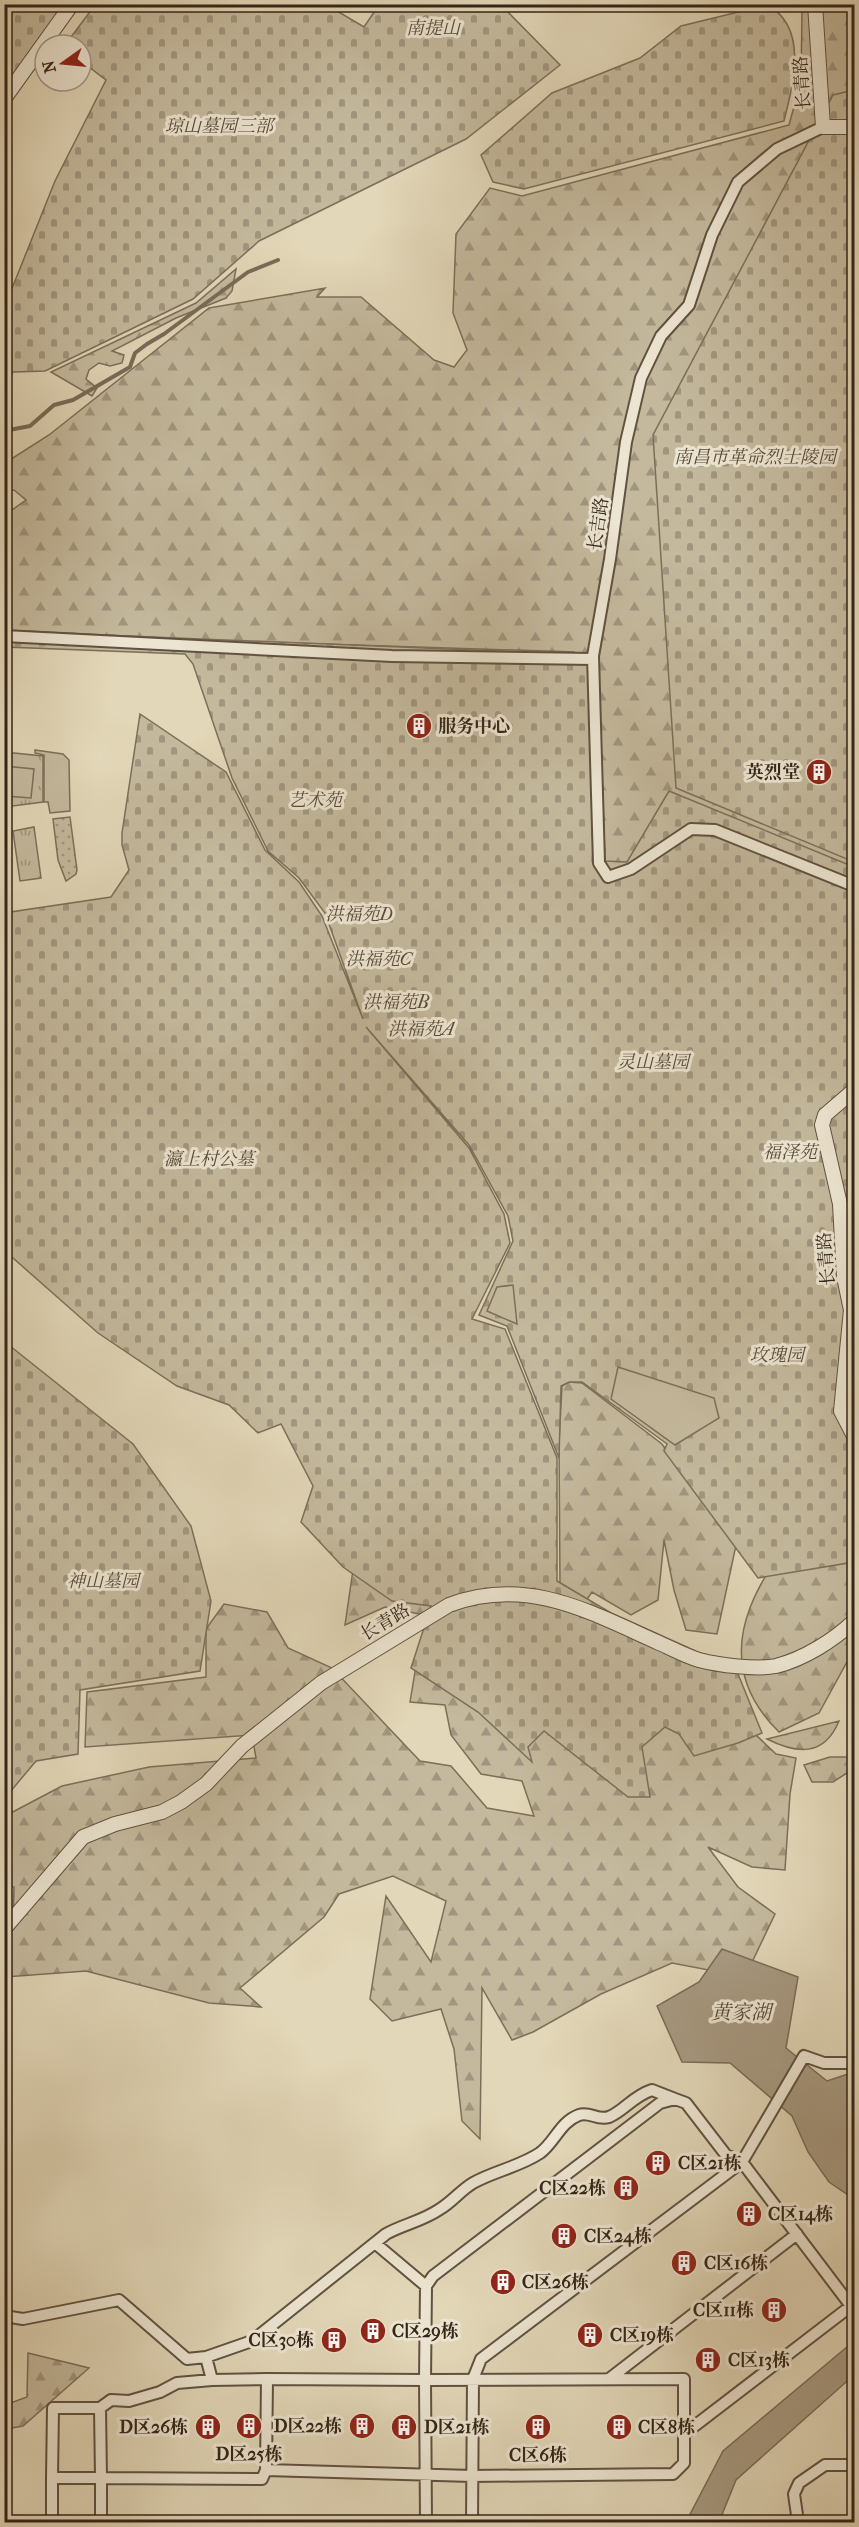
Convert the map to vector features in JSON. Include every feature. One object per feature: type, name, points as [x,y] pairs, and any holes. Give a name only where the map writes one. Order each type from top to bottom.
[{"type":"street","points":[[4,99],[72,4]]},
{"type":"street","name":"长青路","points":[[815,4],[823,127],[855,127]]},
{"type":"street","name":"长吉路","points":[[823,127],[777,149],[738,182],[712,235],[689,305],[662,336],[641,378],[626,442],[593,659],[599,863],[608,877],[630,869],[691,829],[715,830],[855,886]]},
{"type":"street","points":[[4,636],[392,656],[593,659]]},
{"type":"street","name":"长青路","points":[[855,1089],[825,1114],[822,1125],[840,1204],[844,1276],[851,1310],[841,1411],[855,1436]]},
{"type":"street","name":"长青路","points":[[4,1929],[83,1837],[115,1824],[162,1812],[181,1802],[206,1784],[242,1746],[321,1683],[439,1611],[471,1597],[500,1594],[533,1595],[557,1600],[592,1612],[697,1659],[716,1664],[775,1666],[824,1644],[855,1621]]},
{"type":"street","points":[[472,2523],[473,2379],[481,2359],[742,2162],[804,2056],[824,2063],[855,2063]]},
{"type":"street","points":[[4,2316],[22,2319],[119,2300],[187,2359],[206,2358],[252,2341],[396,2228],[418,2222],[442,2208],[471,2184],[542,2152],[565,2123],[580,2114],[590,2114],[600,2119],[612,2116],[627,2103],[652,2090],[686,2103],[726,2155],[742,2162],[853,2307],[684,2434]]},
{"type":"street","points":[[426,2523],[426,2286],[433,2276],[660,2103],[675,2099]]},
{"type":"street","points":[[609,2379],[797,2234]]},
{"type":"street","points":[[375,2244],[426,2286]]},
{"type":"street","points":[[206,2358],[212,2380]]},
{"type":"street","points":[[52,2478],[262,2480],[266,2470],[267,2379]]},
{"type":"street","points":[[52,2523],[53,2408],[100,2408],[111,2400],[129,2401],[160,2392],[177,2383],[212,2380],[684,2379],[684,2463],[673,2474],[472,2475],[266,2470]]},
{"type":"street","points":[[100,2408],[101,2523]]},
{"type":"street","points":[[798,2523],[794,2494],[799,2483],[825,2465],[855,2465]]},
{"type":"green space","points":[[4,5],[63,5],[43,33],[33,33],[33,47],[5,86]]},
{"type":"green space","name":"琼山墓园三部","points":[[95,5],[327,5],[364,27],[379,5],[501,5],[560,65],[466,139],[259,241],[193,299],[45,371],[13,372],[5,383],[5,306],[55,181],[106,80],[93,70],[93,33],[74,33]]},
{"type":"green space","points":[[767,5],[780,15],[789,27],[793,42],[794,74],[784,121],[524,189],[493,182],[481,155],[552,93],[640,58],[681,26]]},
{"type":"green space","points":[[806,5],[854,5],[854,894],[606,906],[589,674],[574,652],[202,640],[5,630],[5,515],[26,500],[14,490],[5,493],[5,463],[49,435],[209,308],[325,288],[317,297],[361,297],[434,360],[454,367],[467,350],[453,313],[456,234],[490,188],[522,196],[789,125],[801,81],[802,13]]},
{"type":"green space","name":"南昌市革命烈士陵园","points":[[854,90],[854,862],[676,788],[653,435],[833,95]]},
{"type":"green space","points":[[236,269],[232,291],[226,298],[176,318],[112,351],[124,355],[122,363],[110,366],[99,363],[89,370],[86,379],[97,388],[92,396],[51,372],[196,303]]},
{"type":"green space","points":[[5,631],[598,655],[605,861],[627,862],[669,791],[854,867],[854,1348],[847,1443],[854,1448],[854,1562],[758,1578],[664,1451],[667,1444],[582,1382],[569,1382],[561,1386],[559,1458],[507,1326],[479,1315],[513,1241],[508,1216],[469,1145],[366,1027],[469,1148],[504,1214],[510,1243],[472,1319],[505,1329],[557,1458],[557,1581],[611,1613],[736,1669],[762,1733],[694,1756],[679,1734],[665,1727],[642,1747],[650,1797],[628,1797],[544,1731],[528,1747],[532,1762],[478,1712],[411,1668],[431,1606],[392,1601],[343,1567],[301,1522],[313,1486],[281,1424],[258,1433],[229,1405],[177,1386],[98,1333],[5,1251],[4,913],[111,897],[129,870],[122,845],[122,833],[140,714],[226,772],[265,850],[299,882],[322,916],[363,1019],[325,913],[299,878],[268,851],[232,778],[193,664],[185,654],[5,647]]},
{"type":"green space","points":[[35,750],[63,754],[69,760],[70,811],[50,813],[48,802],[44,802],[44,755],[35,753]]},
{"type":"green space","points":[[4,752],[43,756],[43,802],[5,807]]},
{"type":"green space","points":[[4,766],[34,769],[31,798],[5,796]]},
{"type":"green space","points":[[70,817],[77,870],[76,874],[66,881],[58,860],[53,819]]},
{"type":"green space","points":[[34,827],[41,878],[20,881],[13,831]]},
{"type":"green space","points":[[513,1285],[517,1324],[487,1311],[497,1287]]},
{"type":"green space","name":"神山墓园","points":[[5,1342],[133,1444],[191,1526],[211,1601],[200,1671],[80,1690],[78,1754],[36,1761],[5,1798]]},
{"type":"green space","points":[[618,1367],[714,1398],[719,1418],[675,1445],[611,1399]]},
{"type":"green space","points":[[569,1382],[582,1383],[662,1444],[697,1493],[738,1536],[717,1634],[686,1630],[674,1590],[664,1540],[658,1600],[631,1615],[592,1592],[562,1635],[739,1719],[776,1754],[796,1758],[790,1794],[785,1870],[752,1867],[708,1847],[738,1887],[775,1914],[745,1977],[672,1963],[601,1994],[533,2032],[512,2040],[482,1988],[480,2139],[462,2121],[454,2049],[441,2009],[392,2021],[370,1999],[386,1896],[431,1962],[446,1901],[393,1876],[339,1894],[324,1917],[240,1988],[261,2007],[209,2003],[86,1971],[5,1977],[5,1933],[13,1924],[14,1887],[5,1885],[5,1816],[62,1786],[149,1767],[256,1758],[252,1735],[85,1747],[87,1692],[206,1677],[206,1629],[224,1604],[267,1612],[288,1648],[332,1668],[420,1761],[451,1766],[487,1808],[534,1816],[522,1781],[481,1774],[451,1735],[445,1705],[410,1702],[417,1660],[434,1617],[385,1607],[345,1625],[353,1570],[560,1586],[559,1443],[562,1386]]},
{"type":"green space","points":[[854,1464],[854,1649],[819,1713],[779,1732],[752,1697],[742,1661],[744,1625],[758,1591],[778,1557]]},
{"type":"green space","points":[[839,1721],[826,1741],[809,1749],[789,1748],[767,1739]]},
{"type":"green space","points":[[830,1757],[851,1757],[847,1773],[833,1782],[812,1782],[804,1765]]},
{"type":"green space","points":[[28,2353],[89,2368],[23,2426],[5,2429],[5,2405],[27,2397]]},
{"type":"water","name":"黄家湖","points":[[722,1949],[798,1977],[786,2048],[827,2081],[854,2072],[854,2199],[829,2182],[808,2152],[792,2116],[730,2063],[682,2062],[657,2006],[699,1982]]},
{"type":"water","points":[[854,2341],[854,2375],[736,2480],[719,2522],[686,2522],[723,2451]]},
{"type":"waterway","points":[[4,431],[30,426],[54,405],[73,400],[130,367],[135,353],[147,344],[248,272],[278,260]]},
{"type":"place","name":"服务中心","points":[[419,726]]},
{"type":"place","name":"英烈堂","points":[[819,772]]},
{"type":"place","name":"C区21栋","points":[[658,2163]]},
{"type":"place","name":"C区22栋","points":[[626,2188]]},
{"type":"place","name":"C区14栋","points":[[749,2214]]},
{"type":"place","name":"C区24栋","points":[[564,2236]]},
{"type":"place","name":"C区16栋","points":[[684,2263]]},
{"type":"place","name":"C区26栋","points":[[503,2282]]},
{"type":"place","name":"C区11栋","points":[[774,2310]]},
{"type":"place","name":"C区29栋","points":[[373,2331]]},
{"type":"place","name":"C区19栋","points":[[590,2335]]},
{"type":"place","name":"C区30栋","points":[[334,2340]]},
{"type":"place","name":"C区13栋","points":[[708,2360]]},
{"type":"place","name":"D区25栋","points":[[249,2426]]},
{"type":"place","name":"D区22栋","points":[[362,2426]]},
{"type":"place","name":"D区26栋","points":[[208,2427]]},
{"type":"place","name":"D区21栋","points":[[404,2427]]},
{"type":"place","name":"C区6栋","points":[[538,2427]]},
{"type":"place","name":"C区8栋","points":[[619,2427]]},
{"type":"park label","name":"南提山","points":[[433,28]]},
{"type":"park label","name":"艺术苑","points":[[315,800]]},
{"type":"park label","name":"洪福苑D","points":[[359,914]]},
{"type":"park label","name":"洪福苑C","points":[[379,959]]},
{"type":"park label","name":"洪福苑B","points":[[396,1002]]},
{"type":"park label","name":"洪福苑A","points":[[421,1029]]},
{"type":"park label","name":"灵山墓园","points":[[653,1062]]},
{"type":"park label","name":"福泽苑","points":[[790,1152]]},
{"type":"park label","name":"瀛上村公墓","points":[[209,1159]]},
{"type":"park label","name":"玫瑰园","points":[[777,1355]]}]
